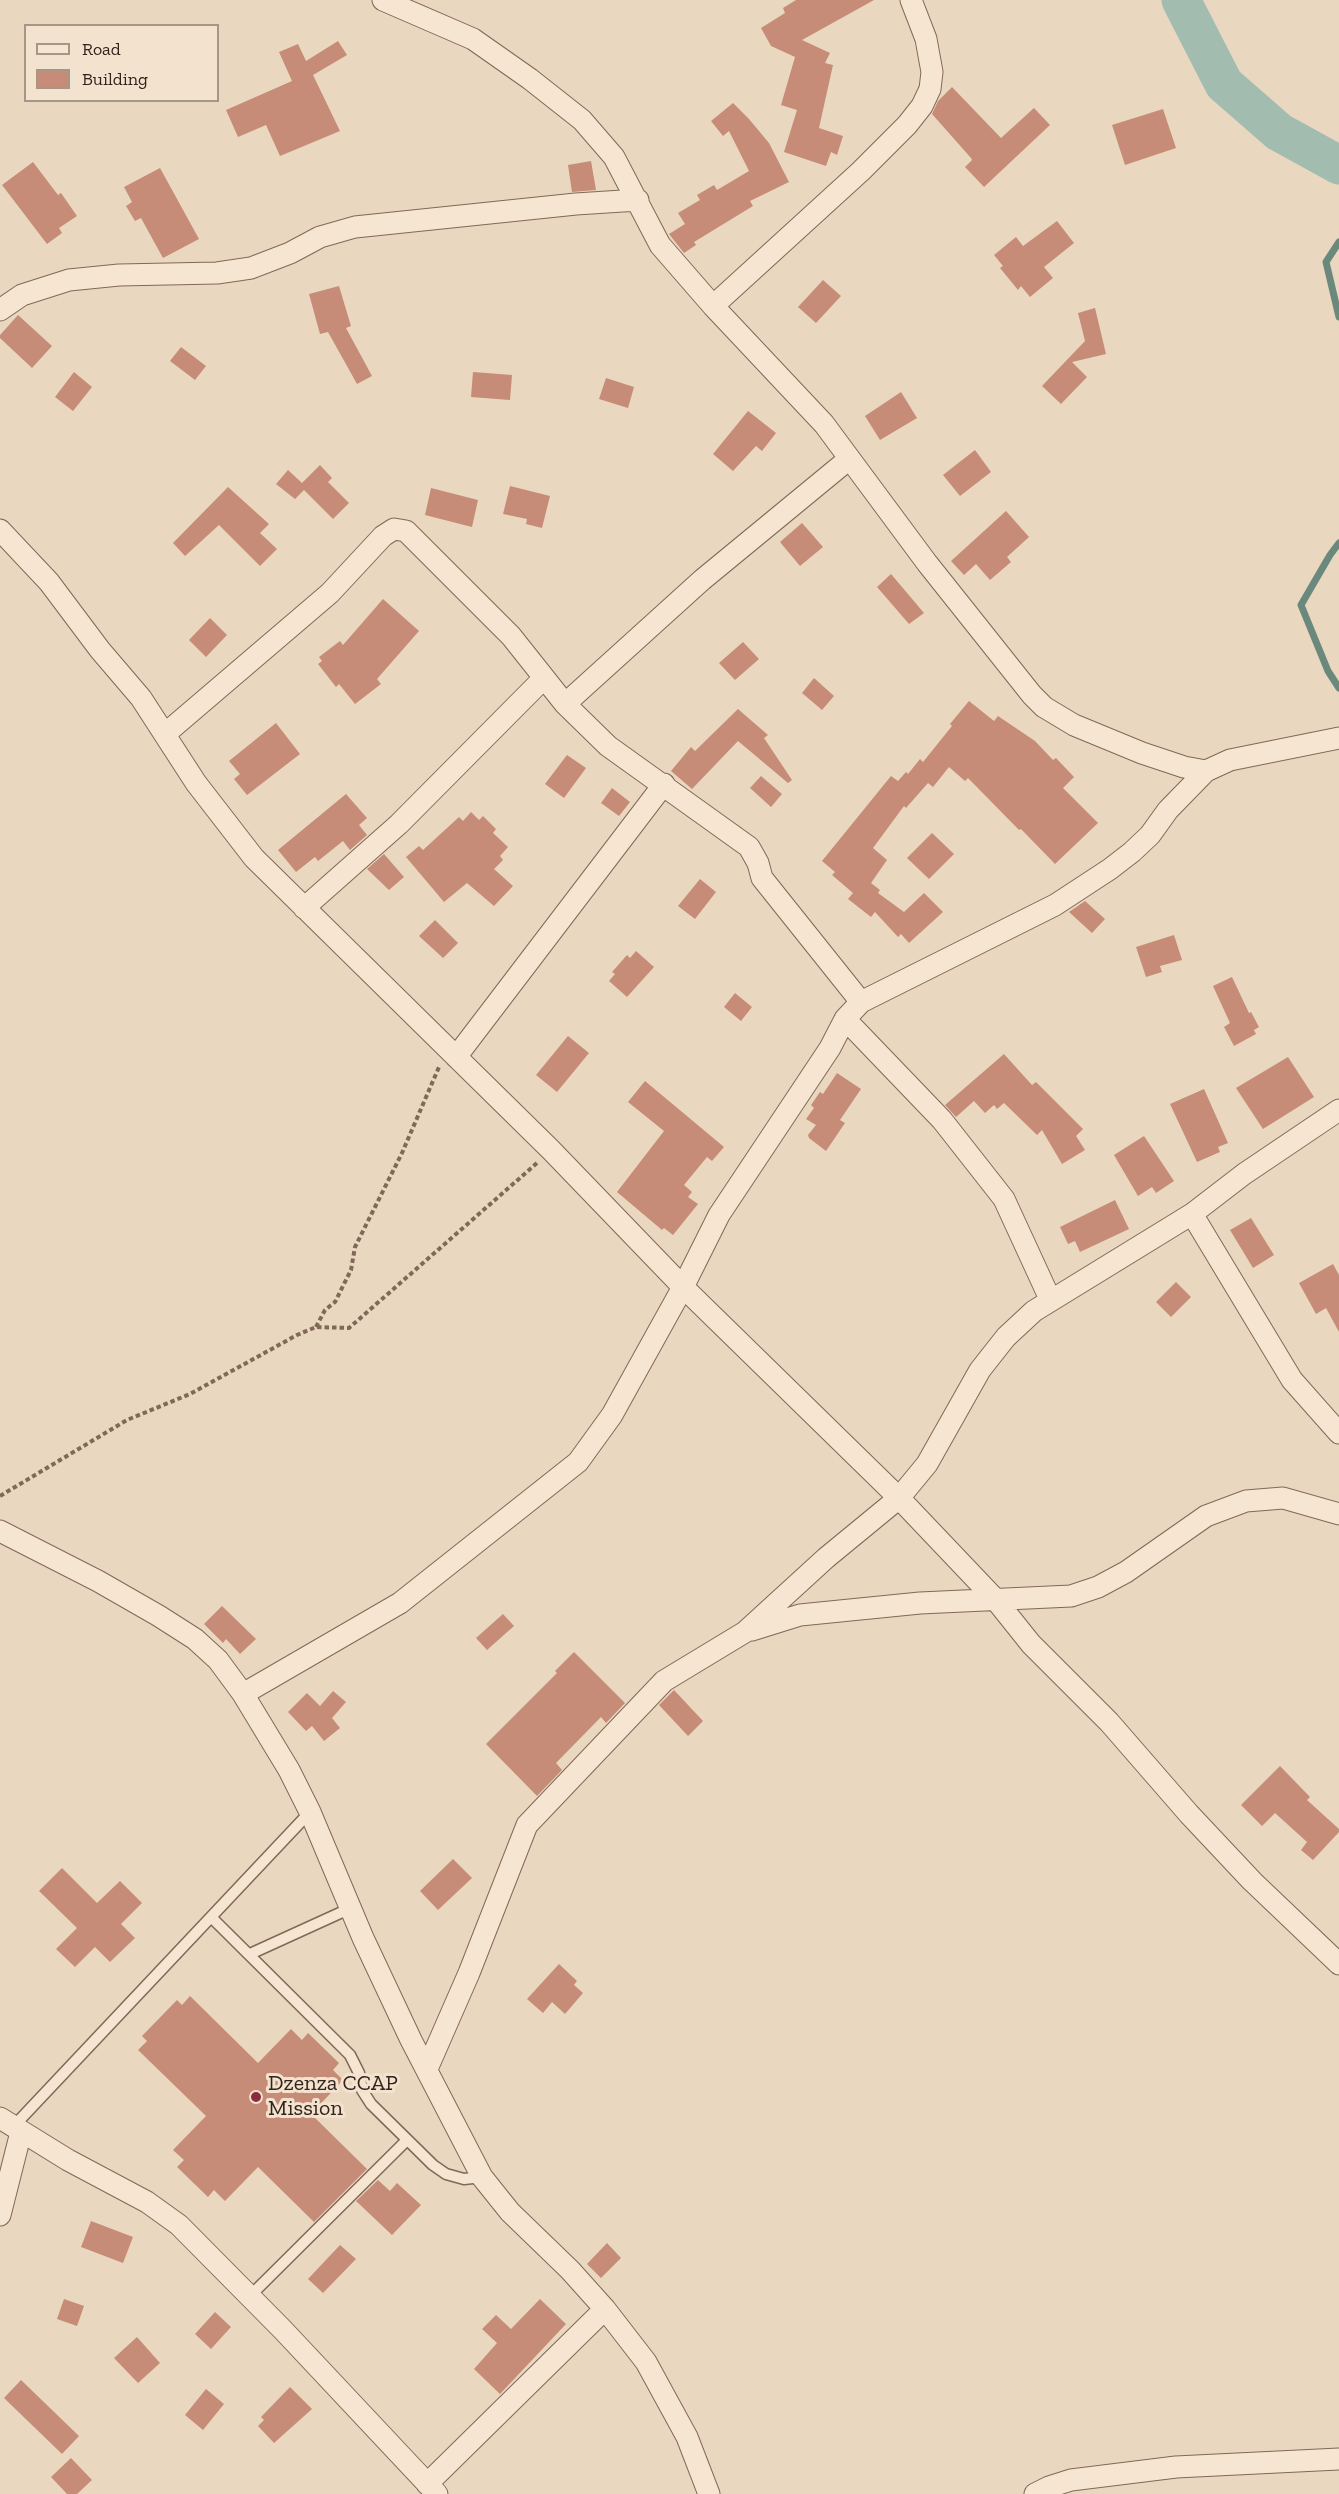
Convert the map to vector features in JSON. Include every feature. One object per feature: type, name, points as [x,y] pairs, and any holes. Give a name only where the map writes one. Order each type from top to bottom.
[{"type":"street","points":[[383,0],[473,39],[530,79],[582,120],[614,157],[660,245],[712,306],[824,424],[927,562],[1032,695],[1044,707],[1074,725],[1142,753],[1184,767],[1206,771]]},
{"type":"street","points":[[712,306],[853,179],[907,125],[922,106],[930,89],[932,72],[926,39],[911,0]]},
{"type":"street","points":[[0,310],[22,295],[69,280],[119,275],[217,273],[251,268],[290,253],[320,237],[355,227],[564,205],[638,200]]},
{"type":"street","points":[[565,704],[702,580],[849,459]]},
{"type":"street","points":[[0,530],[56,591],[100,650],[141,698],[196,783],[254,858],[551,1150],[683,1287],[898,1498],[994,1599],[1031,1644],[1109,1722],[1189,1814],[1252,1881],[1339,1964]]},
{"type":"street","points":[[165,734],[330,592],[383,536],[394,530],[406,531],[511,636],[565,704],[608,746],[749,847],[758,863],[762,878],[861,1002]]},
{"type":"street","points":[[304,908],[399,824],[544,678]]},
{"type":"street","points":[[243,1694],[400,1603],[578,1462],[612,1415],[683,1287],[719,1215],[830,1048],[845,1019],[861,1002],[1055,905],[1110,869],[1150,835],[1168,810],[1206,771],[1230,760],[1339,738]]},
{"type":"street","points":[[452,1053],[664,784]]},
{"type":"street","points":[[845,1019],[942,1120],[1004,1199],[1050,1299]]},
{"type":"street","points":[[427,2069],[469,1973],[527,1825],[664,1681],[745,1632],[826,1558],[898,1498],[927,1464],[980,1370],[1006,1337],[1050,1299],[1098,1273],[1192,1214],[1244,1174],[1339,1110]]},
{"type":"street","points":[[1192,1214],[1292,1380],[1339,1433]]},
{"type":"street","points":[[745,1632],[800,1615],[920,1603],[1071,1596],[1098,1587],[1126,1572],[1206,1516],[1246,1501],[1283,1498],[1339,1514]]},
{"type":"street","points":[[0,1531],[129,1598],[186,1633],[218,1660],[243,1694],[289,1770],[310,1812],[368,1948],[482,2177],[510,2212],[570,2270],[646,2362],[687,2437],[709,2494]]},
{"type":"street","points":[[0,2215],[11,2126],[147,2202],[179,2225],[250,2296],[432,2489],[604,2309]]},
{"type":"street","points":[[1035,2494],[1071,2480],[1165,2469],[1339,2459]]},
{"type":"lane","points":[[11,2126],[310,1812]]},
{"type":"lane","points":[[250,1954],[351,1908]]},
{"type":"lane","points":[[211,1917],[350,2055],[359,2073],[362,2090],[371,2104],[433,2165],[446,2174],[464,2179],[482,2177]]},
{"type":"lane","points":[[250,2296],[407,2140]]},
{"type":"path","points":[[316,1327],[325,1310],[335,1302],[351,1270],[355,1247],[452,1053]]},
{"type":"path","points":[[0,1496],[127,1420],[190,1394],[316,1327],[350,1328],[551,1150]]},
{"type":"building","points":[[796,0],[874,0],[802,40],[830,53],[825,63],[833,65],[819,128],[843,136],[837,155],[831,152],[826,166],[784,152],[797,110],[781,105],[795,57],[771,46],[761,28],[785,13],[783,8]]},
{"type":"building","points":[[338,41],[347,55],[313,75],[340,131],[280,156],[266,125],[238,137],[226,110],[292,81],[279,52],[298,44],[306,61]]},
{"type":"building","points":[[952,87],[1001,138],[1034,108],[1050,125],[984,187],[965,167],[972,160],[971,158],[932,114],[938,101]]},
{"type":"building","points":[[733,103],[769,143],[789,182],[750,201],[753,206],[694,242],[696,245],[684,253],[669,234],[685,224],[678,213],[700,200],[697,195],[714,185],[717,190],[749,171],[729,131],[723,136],[711,121]]},
{"type":"building","points":[[1163,109],[1176,148],[1125,165],[1112,125]]},
{"type":"building","points":[[591,161],[596,190],[572,192],[568,165]]},
{"type":"building","points":[[33,162],[58,195],[61,193],[77,216],[59,228],[62,233],[47,244],[2,185]]},
{"type":"building","points":[[160,168],[199,239],[163,258],[141,218],[135,221],[126,206],[132,202],[124,187]]},
{"type":"building","points":[[1057,221],[1074,243],[1044,267],[1053,278],[1030,297],[1021,286],[1018,290],[1000,268],[1003,266],[994,255],[1016,237],[1023,246]]},
{"type":"building","points":[[823,280],[841,296],[816,323],[798,307]]},
{"type":"building","points":[[339,286],[351,326],[346,328],[372,376],[357,384],[328,332],[320,334],[309,294]]},
{"type":"building","points":[[1095,308],[1106,354],[1072,362],[1087,377],[1061,404],[1042,386],[1085,341],[1078,313]]},
{"type":"building","points":[[18,315],[52,346],[32,368],[0,338],[0,335]]},
{"type":"building","points":[[181,347],[206,366],[195,380],[170,361]]},
{"type":"building","points":[[74,372],[92,387],[73,411],[55,397]]},
{"type":"building","points":[[473,372],[512,375],[510,400],[471,397]]},
{"type":"building","points":[[606,378],[634,387],[628,408],[599,399]]},
{"type":"building","points":[[901,392],[917,418],[880,440],[865,416]]},
{"type":"building","points":[[748,411],[776,433],[762,451],[756,446],[733,471],[713,454]]},
{"type":"building","points":[[975,450],[991,472],[960,496],[943,475]]},
{"type":"building","points":[[320,465],[332,478],[328,482],[349,503],[333,519],[304,490],[295,499],[276,484],[288,470],[302,483]]},
{"type":"building","points":[[510,486],[550,496],[542,528],[526,524],[527,519],[503,514]]},
{"type":"building","points":[[228,487],[269,524],[260,533],[277,549],[260,566],[219,525],[185,556],[173,543]]},
{"type":"building","points":[[431,488],[478,500],[472,527],[425,515]]},
{"type":"building","points":[[1006,511],[1029,537],[1007,557],[1011,562],[990,580],[976,564],[964,575],[951,561]]},
{"type":"building","points":[[802,523],[823,547],[800,566],[780,542]]},
{"type":"building","points":[[891,574],[924,613],[909,624],[877,587]]},
{"type":"building","points":[[383,599],[419,631],[377,679],[381,684],[355,704],[339,684],[336,687],[318,664],[322,661],[319,657],[340,641],[343,645]]},
{"type":"building","points":[[210,618],[227,635],[206,657],[189,640]]},
{"type":"building","points":[[743,642],[759,659],[735,680],[719,663]]},
{"type":"building","points":[[814,678],[834,696],[822,710],[802,693]]},
{"type":"building","points":[[969,701],[994,721],[998,716],[1035,741],[1053,760],[1056,758],[1074,777],[1063,788],[1098,823],[1055,864],[968,778],[965,781],[949,767],[933,787],[928,783],[906,808],[904,806],[873,848],[887,860],[871,883],[880,890],[878,893],[904,912],[924,893],[943,912],[909,943],[901,934],[898,937],[875,912],[871,917],[848,899],[853,893],[832,875],[835,872],[822,861],[891,776],[898,781],[906,772],[908,774],[920,759],[923,762]]},
{"type":"building","points":[[738,709],[768,735],[764,738],[792,780],[788,783],[738,741],[692,789],[671,771],[691,747],[695,751]]},
{"type":"building","points":[[276,723],[300,754],[247,795],[234,779],[240,774],[229,761]]},
{"type":"building","points":[[567,755],[586,768],[564,798],[545,784]]},
{"type":"building","points":[[761,776],[782,794],[771,807],[750,788]]},
{"type":"building","points":[[612,788],[630,802],[619,816],[601,803]]},
{"type":"building","points":[[346,794],[367,818],[359,825],[367,835],[350,850],[343,841],[318,861],[315,857],[296,872],[278,850]]},
{"type":"building","points":[[471,812],[479,820],[483,816],[496,829],[493,833],[508,847],[500,856],[503,860],[494,869],[513,886],[494,906],[467,883],[444,902],[406,857],[419,846],[423,850],[459,817],[463,821]]},
{"type":"building","points":[[932,833],[954,854],[929,879],[907,858]]},
{"type":"building","points":[[384,854],[404,877],[389,890],[367,869]]},
{"type":"building","points":[[700,879],[716,892],[695,919],[678,906]]},
{"type":"building","points":[[1085,901],[1105,919],[1092,933],[1069,912]]},
{"type":"building","points":[[435,920],[458,943],[443,958],[419,936]]},
{"type":"building","points":[[1174,935],[1182,960],[1160,966],[1162,972],[1146,977],[1136,947]]},
{"type":"building","points":[[636,951],[654,967],[627,997],[609,981],[615,974],[612,972],[627,955],[630,958]]},
{"type":"building","points":[[1232,977],[1249,1013],[1251,1012],[1259,1027],[1254,1030],[1256,1034],[1234,1046],[1224,1027],[1230,1023],[1213,986]]},
{"type":"building","points":[[735,993],[752,1007],[741,1021],[724,1007]]},
{"type":"building","points":[[568,1036],[589,1053],[557,1092],[536,1075]]},
{"type":"building","points":[[1004,1054],[1032,1085],[1036,1082],[1083,1129],[1076,1136],[1085,1150],[1062,1164],[1042,1130],[1037,1135],[1004,1103],[997,1109],[994,1105],[985,1113],[974,1101],[956,1117],[945,1105]]},
{"type":"building","points":[[1288,1057],[1314,1097],[1263,1129],[1236,1088]]},
{"type":"building","points":[[837,1073],[861,1089],[840,1120],[845,1123],[826,1151],[809,1138],[808,1135],[816,1125],[806,1119],[814,1108],[811,1105],[820,1092],[823,1094]]},
{"type":"building","points":[[645,1081],[724,1147],[712,1161],[707,1157],[684,1185],[692,1192],[688,1197],[698,1204],[673,1235],[664,1228],[662,1230],[617,1192],[664,1131],[628,1102]]},
{"type":"building","points":[[1204,1089],[1228,1143],[1218,1147],[1220,1152],[1197,1162],[1170,1104]]},
{"type":"building","points":[[1144,1136],[1174,1181],[1156,1193],[1152,1187],[1138,1196],[1114,1155]]},
{"type":"building","points":[[1115,1200],[1129,1229],[1080,1252],[1075,1241],[1068,1244],[1060,1227]]},
{"type":"building","points":[[1251,1218],[1274,1255],[1253,1268],[1230,1230]]},
{"type":"building","points":[[1333,1264],[1339,1275],[1339,1332],[1326,1308],[1316,1314],[1299,1283]]},
{"type":"building","points":[[1176,1282],[1191,1297],[1171,1317],[1156,1302]]},
{"type":"building","points":[[222,1606],[256,1639],[240,1654],[226,1639],[223,1643],[204,1624]]},
{"type":"building","points":[[503,1614],[514,1626],[487,1650],[476,1638]]},
{"type":"building","points":[[574,1652],[625,1703],[606,1723],[601,1717],[556,1763],[562,1770],[537,1796],[486,1744],[557,1673],[555,1671]]},
{"type":"building","points":[[674,1690],[703,1721],[688,1736],[659,1705]]},
{"type":"building","points":[[333,1691],[346,1702],[332,1718],[340,1728],[324,1741],[312,1726],[306,1731],[288,1712],[307,1693],[320,1706]]},
{"type":"building","points":[[1280,1766],[1310,1797],[1307,1800],[1339,1829],[1339,1832],[1313,1860],[1301,1850],[1307,1842],[1275,1813],[1262,1826],[1241,1805]]},
{"type":"building","points":[[453,1859],[472,1878],[438,1910],[420,1891]]},
{"type":"building","points":[[62,1868],[97,1903],[120,1881],[142,1903],[121,1924],[135,1938],[110,1962],[95,1947],[75,1967],[56,1949],[77,1928],[39,1891]]},
{"type":"building","points":[[559,1964],[577,1981],[574,1985],[583,1993],[565,2014],[552,2002],[543,2013],[527,1999]]},
{"type":"building","name":"Dzenza CCAP Mission","points":[[190,1996],[258,2063],[291,2029],[302,2040],[308,2033],[339,2063],[333,2070],[343,2080],[311,2114],[367,2169],[314,2222],[258,2167],[225,2201],[214,2190],[208,2197],[177,2167],[184,2160],[173,2150],[206,2116],[138,2050],[147,2041],[142,2036],[177,2000],[182,2005]]},
{"type":"building","points":[[378,2180],[390,2191],[397,2183],[421,2205],[392,2235],[356,2201]]},
{"type":"building","points":[[91,2221],[133,2237],[123,2263],[81,2247]]},
{"type":"building","points":[[607,2243],[621,2258],[601,2278],[587,2264]]},
{"type":"building","points":[[340,2245],[356,2259],[323,2293],[308,2279]]},
{"type":"building","points":[[64,2299],[84,2306],[77,2326],[57,2319]]},
{"type":"building","points":[[540,2299],[566,2324],[500,2394],[474,2369],[497,2343],[482,2329],[496,2315],[511,2329]]},
{"type":"building","points":[[215,2312],[231,2327],[211,2349],[195,2334]]},
{"type":"building","points":[[137,2337],[160,2363],[138,2383],[114,2358]]},
{"type":"building","points":[[21,2380],[79,2436],[62,2454],[4,2398]]},
{"type":"building","points":[[290,2387],[312,2409],[274,2443],[258,2426],[264,2420],[261,2417]]},
{"type":"building","points":[[206,2389],[224,2404],[203,2430],[185,2415]]},
{"type":"building","points":[[71,2458],[92,2480],[77,2494],[67,2494],[51,2477]]},
{"type":"waterway","points":[[1181,0],[1224,84],[1279,132],[1339,165]]},
{"type":"waterway","points":[[1339,242],[1326,262],[1339,317]]},
{"type":"waterway","points":[[1339,543],[1301,605],[1328,671],[1339,688]]},
{"type":"place","name":"Dzenza CCAP Mission","points":[[256,2097]]}]
